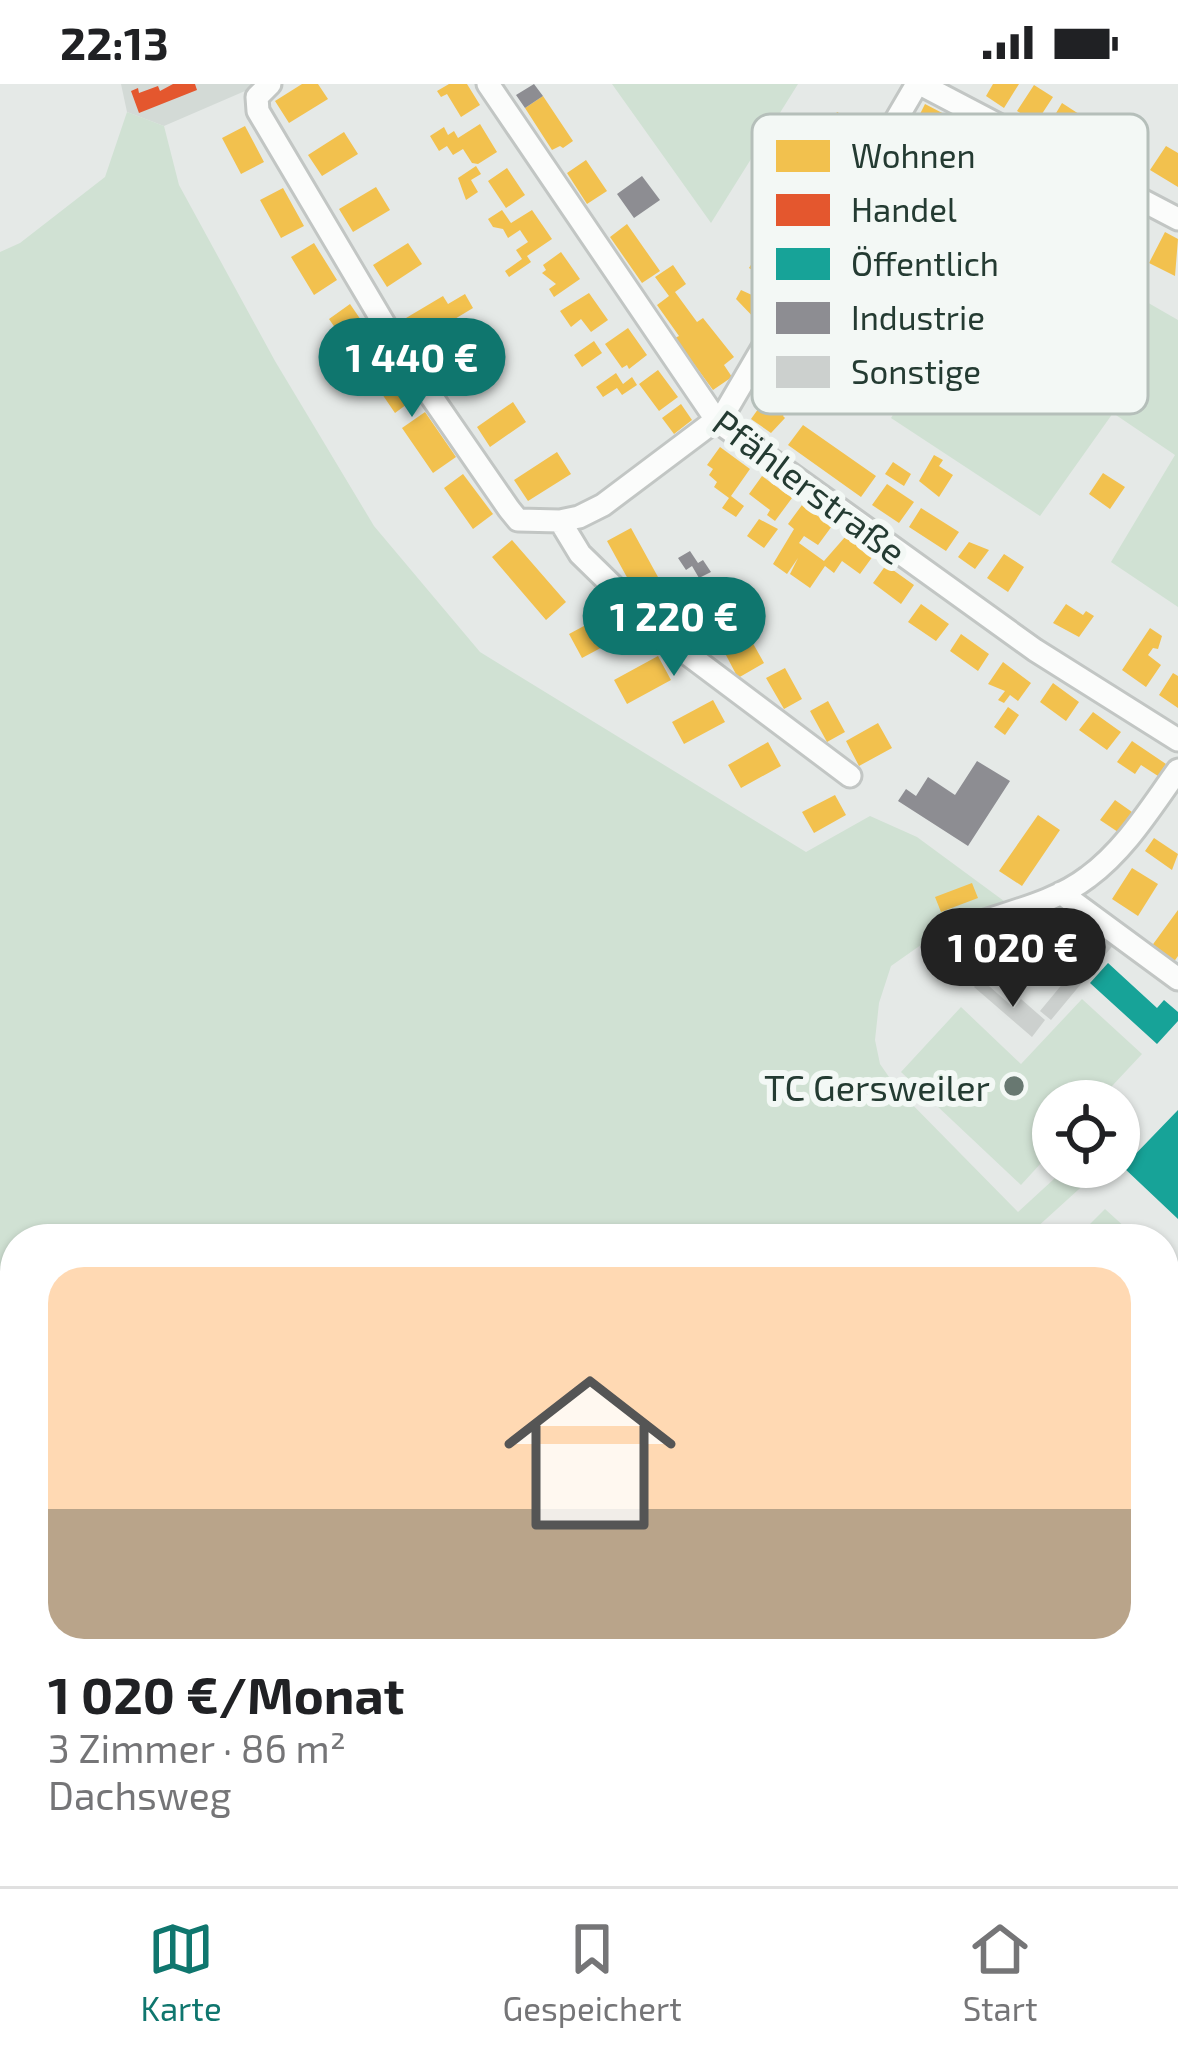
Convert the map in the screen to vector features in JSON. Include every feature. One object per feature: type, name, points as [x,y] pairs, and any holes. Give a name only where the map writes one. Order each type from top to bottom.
[{"type":"street","points":[[270,84],[256,97],[258,111],[402,354],[518,520],[560,521],[603,505],[717,421],[752,365]]},
{"type":"street","name":"Pfählerstraße","points":[[488,84],[717,421],[1016,637],[1178,740]]},
{"type":"street","points":[[901,114],[918,84],[976,114]]},
{"type":"street","points":[[1148,203],[1178,219]]},
{"type":"street","points":[[560,521],[580,554],[665,637],[850,776]]},
{"type":"street","points":[[976,924],[1061,893],[1087,878],[1122,846],[1178,770]]},
{"type":"street","points":[[1061,893],[1178,979]]},
{"type":"shaded area","points":[[121,84],[261,84],[164,126],[127,112]]},
{"type":"green space","points":[[612,84],[798,84],[779,114],[752,114],[752,157],[711,223]]},
{"type":"green space","points":[[127,112],[164,126],[179,185],[275,361],[374,526],[480,652],[806,852],[870,816],[917,837],[1008,904],[928,940],[891,966],[879,1003],[875,1040],[880,1064],[898,1090],[1018,1212],[1044,1188],[1080,1188],[1041,1224],[0,1224],[0,252],[20,243],[105,177]]},
{"type":"green space","points":[[1148,303],[1178,320],[1178,607],[1111,562],[1175,455],[1114,414],[1148,414]]},
{"type":"green space","points":[[893,414],[1112,414],[1040,516],[891,418]]},
{"type":"green space","name":"TC Gersweiler","points":[[1082,999],[1142,1054],[1118,1080],[1032,1080],[1032,1173],[1021,1185],[901,1072],[961,1007],[1021,1064]]},
{"type":"green space","points":[[1105,1209],[1122,1224],[1090,1224]]},
{"type":"building: Wohnen","points":[[302,84],[318,84],[328,99],[289,123],[275,101]]},
{"type":"building: Wohnen","points":[[449,84],[467,84],[480,105],[461,117],[447,94],[441,97],[437,91]]},
{"type":"building: Wohnen","points":[[993,84],[1019,84],[1004,108],[986,96]]},
{"type":"building: Wohnen","points":[[1034,85],[1053,97],[1042,114],[1017,111]]},
{"type":"building: Wohnen","points":[[543,96],[573,141],[563,148],[552,150],[525,108]]},
{"type":"building: Wohnen","points":[[1062,103],[1079,114],[1056,114]]},
{"type":"building: Wohnen","points":[[925,104],[944,114],[920,114]]},
{"type":"building: Wohnen","points":[[480,124],[497,152],[478,164],[463,149],[453,155],[447,146],[439,151],[430,136],[444,127],[448,135],[454,131],[458,138]]},
{"type":"building: Wohnen","points":[[245,126],[264,162],[241,174],[222,138]]},
{"type":"building: Wohnen","points":[[344,132],[358,154],[322,176],[308,155]]},
{"type":"building: Wohnen","points":[[1166,146],[1178,153],[1178,187],[1150,170]]},
{"type":"building: Wohnen","points":[[586,160],[607,191],[587,204],[567,173]]},
{"type":"building: Wohnen","points":[[476,166],[481,174],[471,180],[478,192],[466,200],[458,178]]},
{"type":"building: Wohnen","points":[[507,168],[525,195],[506,208],[488,181]]},
{"type":"building: Wohnen","points":[[376,187],[390,210],[353,232],[339,209]]},
{"type":"building: Wohnen","points":[[283,188],[304,226],[281,238],[260,200]]},
{"type":"building: Wohnen","points":[[502,210],[511,223],[532,210],[552,239],[527,256],[531,262],[509,277],[505,271],[522,259],[516,250],[528,242],[520,230],[508,238],[503,229],[493,227],[488,219]]},
{"type":"building: Wohnen","points":[[627,224],[660,271],[642,283],[610,237]]},
{"type":"building: Wohnen","points":[[1165,232],[1178,239],[1175,276],[1149,263]]},
{"type":"building: Wohnen","points":[[314,243],[337,280],[314,295],[291,257]]},
{"type":"building: Wohnen","points":[[408,243],[422,264],[387,287],[373,265]]},
{"type":"building: Wohnen","points":[[561,252],[580,279],[554,297],[549,289],[556,284],[542,273],[543,265]]},
{"type":"building: Wohnen","points":[[673,265],[686,284],[675,292],[697,322],[703,318],[734,357],[724,365],[732,377],[713,390],[657,305],[669,296],[655,277]]},
{"type":"building: Wohnen","points":[[741,290],[752,295],[752,316],[736,299]]},
{"type":"building: Wohnen","points":[[589,293],[608,320],[591,332],[581,319],[571,327],[560,311]]},
{"type":"building: Wohnen","points":[[465,294],[473,308],[420,340],[406,318],[443,296],[448,304]]},
{"type":"building: Wohnen","points":[[350,304],[374,339],[353,354],[329,319]]},
{"type":"building: Wohnen","points":[[628,328],[647,355],[629,369],[627,365],[622,368],[605,344]]},
{"type":"building: Wohnen","points":[[594,341],[602,353],[582,367],[574,355]]},
{"type":"building: Wohnen","points":[[479,350],[483,358],[494,351],[502,362],[454,393],[442,374]]},
{"type":"building: Wohnen","points":[[386,359],[414,399],[395,413],[367,372]]},
{"type":"building: Wohnen","points":[[658,370],[678,397],[659,411],[639,384]]},
{"type":"building: Wohnen","points":[[616,373],[623,384],[632,377],[637,385],[622,395],[617,388],[603,397],[596,387]]},
{"type":"building: Wohnen","points":[[513,402],[526,422],[490,447],[477,427]]},
{"type":"building: Wohnen","points":[[681,404],[692,420],[674,434],[662,418]]},
{"type":"building: Wohnen","points":[[425,412],[456,457],[433,473],[402,428]]},
{"type":"building: Wohnen","points":[[755,414],[784,414],[785,418],[771,433],[751,419]]},
{"type":"building: Wohnen","points":[[803,425],[876,476],[861,497],[788,445]]},
{"type":"building: Wohnen","points":[[720,447],[750,469],[731,496],[744,506],[736,517],[722,508],[729,498],[714,487],[717,482],[709,475],[713,469],[707,465]]},
{"type":"building: Wohnen","points":[[557,452],[571,474],[528,501],[514,480]]},
{"type":"building: Wohnen","points":[[934,455],[943,460],[939,466],[953,475],[939,497],[919,481]]},
{"type":"building: Wohnen","points":[[893,462],[911,474],[904,486],[885,474]]},
{"type":"building: Wohnen","points":[[1103,473],[1125,487],[1110,509],[1089,494]]},
{"type":"building: Wohnen","points":[[463,474],[493,514],[473,529],[444,488]]},
{"type":"building: Wohnen","points":[[762,476],[792,498],[775,521],[767,515],[770,510],[749,494]]},
{"type":"building: Wohnen","points":[[887,484],[914,502],[899,523],[872,505]]},
{"type":"building: Wohnen","points":[[802,505],[832,526],[818,545],[804,536],[799,543],[824,561],[845,537],[873,556],[860,574],[842,561],[834,573],[825,566],[810,588],[790,574],[798,558],[787,574],[773,564],[794,529],[788,524]]},
{"type":"building: Wohnen","points":[[921,508],[959,532],[946,551],[909,527]]},
{"type":"building: Wohnen","points":[[759,519],[778,529],[764,548],[747,536]]},
{"type":"building: Wohnen","points":[[631,528],[658,577],[634,590],[607,541]]},
{"type":"building: Wohnen","points":[[512,540],[566,602],[546,620],[492,557]]},
{"type":"building: Wohnen","points":[[969,542],[989,550],[975,569],[958,557]]},
{"type":"building: Wohnen","points":[[1004,554],[1024,567],[1008,592],[987,578]]},
{"type":"building: Wohnen","points":[[886,565],[914,585],[901,604],[873,583]]},
{"type":"building: Wohnen","points":[[688,582],[710,622],[685,635],[663,595]]},
{"type":"building: Wohnen","points":[[921,604],[949,624],[936,641],[908,622]]},
{"type":"building: Wohnen","points":[[1066,604],[1094,616],[1079,637],[1053,623]]},
{"type":"building: Wohnen","points":[[610,612],[623,636],[582,658],[569,634]]},
{"type":"building: Wohnen","points":[[741,622],[764,663],[738,678],[716,636]]},
{"type":"building: Wohnen","points":[[1150,628],[1162,636],[1158,649],[1148,655],[1161,665],[1146,687],[1122,670]]},
{"type":"building: Wohnen","points":[[961,634],[989,654],[978,671],[950,651]]},
{"type":"building: Wohnen","points":[[658,656],[671,680],[627,704],[614,680]]},
{"type":"building: Wohnen","points":[[1003,662],[1031,683],[1018,701],[1010,695],[1004,703],[998,700],[1005,691],[988,684]]},
{"type":"building: Wohnen","points":[[785,668],[802,699],[784,709],[766,678]]},
{"type":"building: Wohnen","points":[[1173,673],[1178,676],[1178,708],[1159,695]]},
{"type":"building: Wohnen","points":[[1053,683],[1079,702],[1066,721],[1040,702]]},
{"type":"building: Wohnen","points":[[713,700],[725,722],[684,744],[672,722]]},
{"type":"building: Wohnen","points":[[828,701],[845,732],[827,742],[810,711]]},
{"type":"building: Wohnen","points":[[1008,707],[1019,715],[1005,735],[994,727]]},
{"type":"building: Wohnen","points":[[1093,712],[1121,732],[1107,750],[1079,730]]},
{"type":"building: Wohnen","points":[[878,723],[892,748],[859,766],[846,741]]},
{"type":"building: Wohnen","points":[[1132,741],[1166,764],[1158,776],[1141,765],[1135,774],[1117,762]]},
{"type":"building: Wohnen","points":[[768,742],[781,766],[741,788],[728,765]]},
{"type":"building: Wohnen","points":[[835,795],[846,815],[814,833],[802,812]]},
{"type":"building: Wohnen","points":[[1115,800],[1132,812],[1118,832],[1100,820]]},
{"type":"building: Wohnen","points":[[1038,815],[1060,830],[1022,886],[999,871]]},
{"type":"building: Wohnen","points":[[1154,838],[1178,854],[1172,870],[1145,851]]},
{"type":"building: Wohnen","points":[[1132,868],[1158,884],[1138,916],[1112,899]]},
{"type":"building: Wohnen","points":[[972,883],[978,898],[941,912],[935,897]]},
{"type":"building: Wohnen","points":[[1178,910],[1178,956],[1173,963],[1151,947]]},
{"type":"building: Handel","points":[[173,84],[195,84],[197,90],[139,113],[131,91],[158,86],[160,91]]},
{"type":"building: Öffentlich","points":[[1108,963],[1157,1008],[1164,1000],[1178,1012],[1178,1021],[1157,1044],[1090,983]]},
{"type":"building: Öffentlich","points":[[1178,1110],[1178,1219],[1140,1183],[1140,1149]]},
{"type":"building: Industrie","points":[[534,84],[543,96],[525,108],[516,95]]},
{"type":"building: Industrie","points":[[642,176],[660,200],[634,218],[617,194]]},
{"type":"building: Industrie","points":[[690,551],[711,572],[699,578],[692,566],[686,570],[678,558]]},
{"type":"building: Industrie","points":[[977,761],[1010,781],[968,846],[898,801],[906,789],[916,796],[928,777],[955,795]]},
{"type":"building: Sonstige","points":[[1082,928],[1098,941],[1104,934],[1115,943],[1051,1020],[1040,1011],[1088,953],[1073,941]]},
{"type":"building: Sonstige","points":[[1043,930],[1043,949],[984,952],[983,933]]},
{"type":"building: Sonstige","points":[[981,979],[1014,1008],[1021,999],[1045,1020],[1032,1037],[974,987]]},
{"type":"place","name":"TC Gersweiler","points":[[1014,1086]]}]
